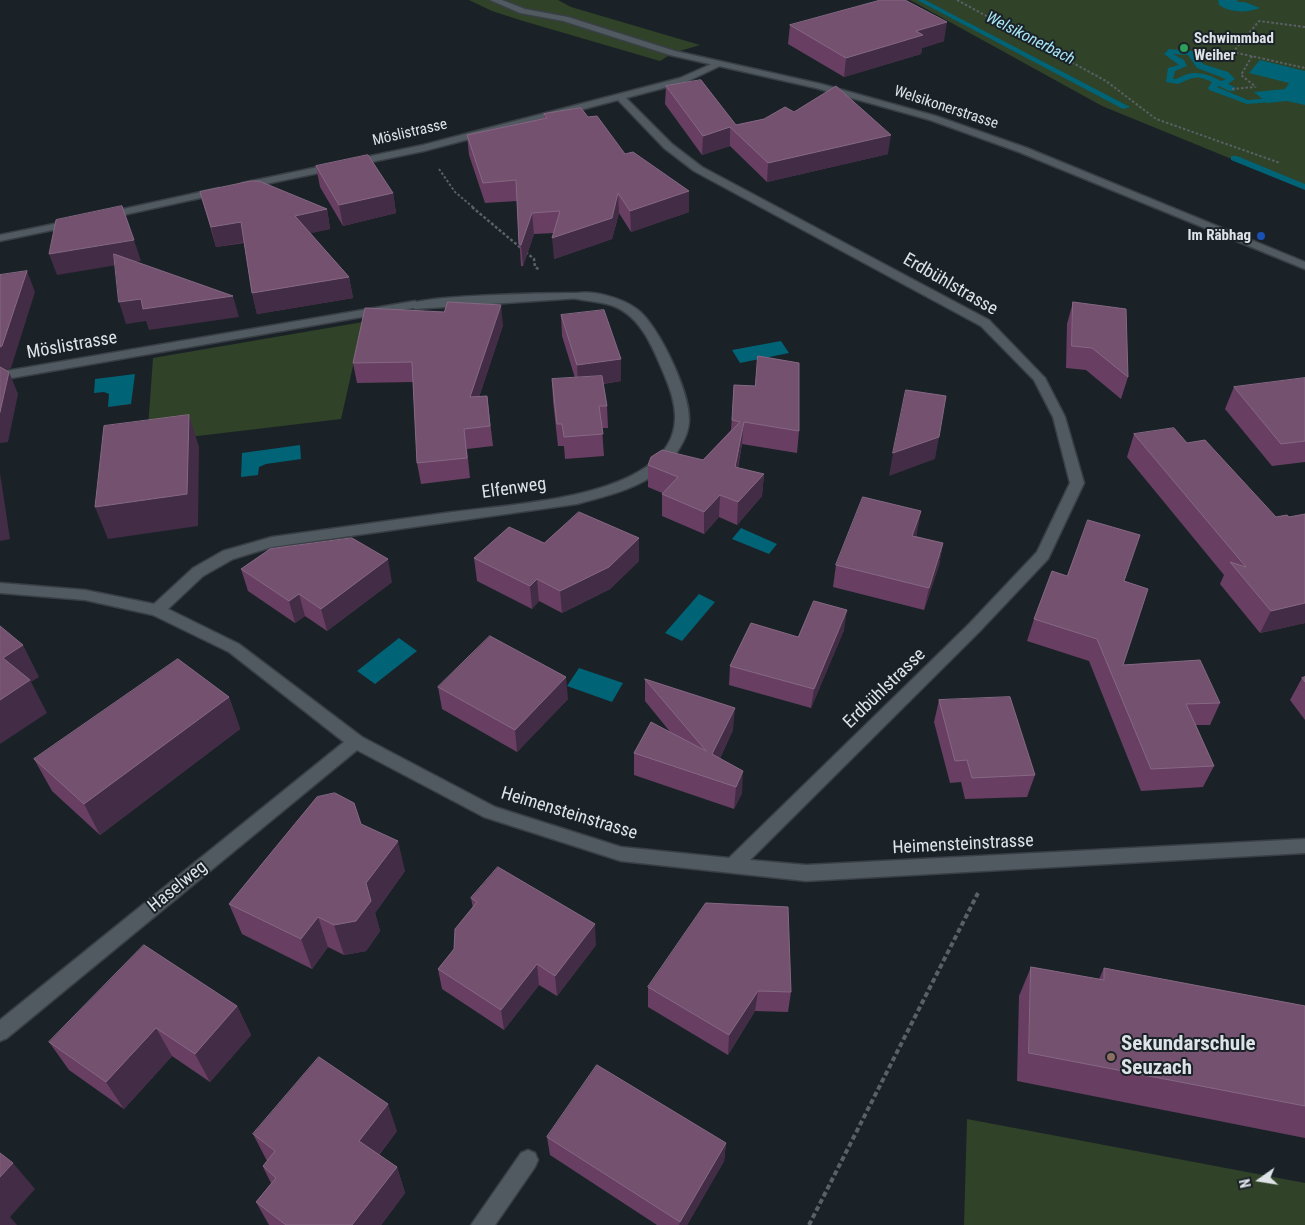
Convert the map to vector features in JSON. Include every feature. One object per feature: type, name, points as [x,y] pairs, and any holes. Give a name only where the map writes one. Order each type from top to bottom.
[{"type":"street","name":"Welsikonerstrasse","points":[[494,0],[523,11],[565,20],[635,42],[719,64],[818,86],[942,120],[1023,150],[1305,266]]},
{"type":"street","name":"Welsikonerstrasse","points":[[534,2],[565,20]]},
{"type":"street","points":[[620,97],[683,80],[719,64]]},
{"type":"street","name":"Möslistrasse","points":[[0,238],[424,148],[620,97]]},
{"type":"street","name":"Erdbühlstrasse","points":[[620,97],[668,146],[698,169],[985,323],[1039,378],[1059,417],[1078,483],[1043,555],[974,628],[732,866]]},
{"type":"street","name":"Elfenweg","points":[[157,610],[198,572],[228,555],[272,542],[576,499],[616,488],[649,473],[674,446],[683,420],[679,395],[647,325],[635,313],[619,304],[600,298],[577,296],[454,300],[415,305]]},
{"type":"street","name":"Möslistrasse","points":[[0,376],[415,305]]},
{"type":"street","name":"Heimensteinstrasse","points":[[0,588],[85,595],[157,610],[234,648],[356,742],[490,812],[621,854],[806,873],[1305,846]]},
{"type":"street","name":"Haselweg","points":[[0,1032],[356,742]]},
{"type":"street","points":[[482,1225],[528,1160]]},
{"type":"path","points":[[957,0],[1106,81],[1156,119],[1280,162]]},
{"type":"path","points":[[1305,27],[1295,28],[1259,20],[1233,52],[1305,68]]},
{"type":"path","points":[[1232,89],[1256,87],[1241,75],[1252,56]]},
{"type":"path","points":[[435,162],[455,192],[534,258],[535,267],[577,296]]},
{"type":"path","points":[[809,1225],[993,864]]},
{"type":"green space","points":[[469,0],[558,0],[571,7],[700,45],[673,53],[660,61],[523,21],[492,11]]},
{"type":"green space","name":"Schwimmbad Weiher","points":[[910,0],[1305,0],[1305,189],[1102,106]]},
{"type":"green space","points":[[363,322],[341,419],[147,442],[153,358]]},
{"type":"green space","points":[[967,1119],[1305,1183],[1305,1225],[964,1225]]},
{"type":"water","points":[[1218,0],[1238,0],[1237,2],[1245,2],[1260,8],[1250,11],[1234,11],[1219,5]]},
{"type":"water","points":[[1260,60],[1305,71],[1305,105],[1287,101],[1267,103],[1254,92],[1285,89],[1289,83],[1249,73]]},
{"type":"water","points":[[781,341],[789,353],[740,363],[732,350]]},
{"type":"water","points":[[135,374],[131,404],[108,407],[109,394],[104,392],[94,393],[95,379]]},
{"type":"water","points":[[300,445],[301,459],[266,464],[259,467],[258,475],[241,477],[242,453]]},
{"type":"water","points":[[741,528],[777,544],[769,554],[732,539]]},
{"type":"water","points":[[699,594],[715,602],[682,641],[665,633]]},
{"type":"water","points":[[399,638],[417,651],[375,684],[357,671]]},
{"type":"water","points":[[579,668],[623,683],[612,702],[567,686]]},
{"type":"building","points":[[881,0],[905,0],[947,22],[916,31],[923,35],[846,58],[790,25]]},
{"type":"building","points":[[701,80],[736,125],[764,119],[785,107],[794,112],[836,86],[891,135],[768,163],[730,127],[703,136],[666,86]]},
{"type":"building","points":[[581,108],[588,117],[597,116],[625,154],[633,152],[689,191],[630,211],[618,193],[612,218],[552,238],[560,211],[532,213],[521,245],[519,244],[516,180],[483,183],[467,135],[547,118],[544,114]]},
{"type":"building","points":[[368,155],[393,193],[339,205],[316,166]]},
{"type":"building","points":[[259,181],[327,209],[295,216],[349,277],[252,293],[241,222],[211,227],[200,192]]},
{"type":"building","points":[[122,206],[134,240],[49,254],[56,220]]},
{"type":"building","points":[[114,254],[233,296],[143,309],[141,299],[119,302]]},
{"type":"building","points":[[27,271],[2,346],[0,347],[0,275]]},
{"type":"building","points":[[448,302],[501,305],[470,397],[487,396],[490,426],[464,429],[467,458],[417,463],[412,362],[353,363],[365,308],[444,312]]},
{"type":"building","points":[[1073,302],[1126,309],[1128,377],[1092,348],[1072,346]]},
{"type":"building","points":[[604,310],[621,359],[577,365],[561,315]]},
{"type":"building","points":[[758,356],[799,363],[799,431],[744,422],[735,467],[764,474],[738,502],[720,495],[704,512],[662,494],[678,477],[648,465],[651,457],[662,450],[703,460],[740,422],[732,420],[734,385],[755,386]]},
{"type":"building","points":[[0,367],[9,372],[0,412]]},
{"type":"building","points":[[602,376],[607,406],[599,406],[603,434],[564,437],[562,424],[557,424],[552,379]]},
{"type":"building","points":[[1305,378],[1305,441],[1281,444],[1234,387]]},
{"type":"building","points":[[906,390],[946,396],[939,437],[893,453]]},
{"type":"building","points":[[189,415],[187,494],[95,507],[104,426]]},
{"type":"building","points":[[1174,428],[1187,443],[1205,440],[1276,517],[1305,514],[1305,603],[1271,611],[1230,562],[1246,567],[1134,434]]},
{"type":"building","points":[[863,497],[921,511],[912,536],[943,543],[929,588],[836,565]]},
{"type":"building","points":[[579,512],[639,538],[609,567],[560,591],[537,579],[530,586],[474,558],[509,527],[544,543]]},
{"type":"building","points":[[1088,520],[1140,535],[1124,581],[1148,589],[1123,665],[1200,660],[1220,703],[1186,704],[1214,766],[1151,769],[1097,639],[1034,619],[1052,571],[1067,576]]},
{"type":"building","points":[[352,538],[388,559],[321,609],[299,594],[289,601],[241,569],[270,549]]},
{"type":"building","points":[[814,601],[847,610],[814,689],[730,666],[751,623],[798,637]]},
{"type":"building","points":[[0,626],[23,645],[3,658],[30,680],[0,700]]},
{"type":"building","points":[[490,636],[566,677],[515,730],[438,687]]},
{"type":"building","points":[[178,659],[229,697],[84,804],[34,759]]},
{"type":"building","points":[[645,679],[735,708],[712,754],[743,771],[736,787],[634,753],[651,722],[706,751]]},
{"type":"building","points":[[1010,697],[1035,775],[972,778],[967,760],[955,761],[939,700]]},
{"type":"building","points":[[335,793],[354,803],[361,824],[398,841],[366,883],[371,901],[356,921],[334,925],[318,917],[301,939],[229,904],[317,797]]},
{"type":"building","points":[[498,867],[595,924],[555,976],[537,964],[501,1010],[438,969],[454,949],[455,929],[477,902],[471,898]]},
{"type":"building","points":[[706,903],[788,907],[791,992],[758,991],[729,1035],[648,987]]},
{"type":"building","points":[[144,945],[237,1006],[195,1054],[156,1028],[106,1082],[49,1042]]},
{"type":"building","points":[[1031,967],[1104,980],[1104,968],[1305,1006],[1305,1106],[1029,1053]]},
{"type":"building","points":[[319,1057],[388,1104],[359,1141],[397,1167],[352,1225],[286,1225],[256,1202],[276,1178],[263,1166],[275,1151],[253,1134]]},
{"type":"building","points":[[597,1065],[726,1143],[680,1222],[547,1137]]},
{"type":"building","points":[[0,1153],[13,1163],[0,1177]]},
{"type":"waterway","name":"Welsikonerbach","points":[[920,0],[1126,107]]},
{"type":"waterway","points":[[1172,51],[1190,53],[1200,66],[1225,74],[1231,79],[1220,83],[1199,75],[1185,77],[1178,82],[1169,80],[1171,70],[1183,66],[1181,62],[1168,54],[1172,51]]},
{"type":"waterway","points":[[1220,83],[1232,89]]},
{"type":"waterway","points":[[1220,83],[1215,84],[1212,88],[1247,102],[1272,100]]},
{"type":"waterway","name":"Welsikonerbach","points":[[1234,158],[1305,187]]},
{"type":"place","name":"Schwimmbad Weiher","points":[[1184,48]]},
{"type":"place","name":"Im Räbhag","points":[[1261,236]]},
{"type":"place","name":"Sekundarschule Seuzach","points":[[1111,1057]]}]
